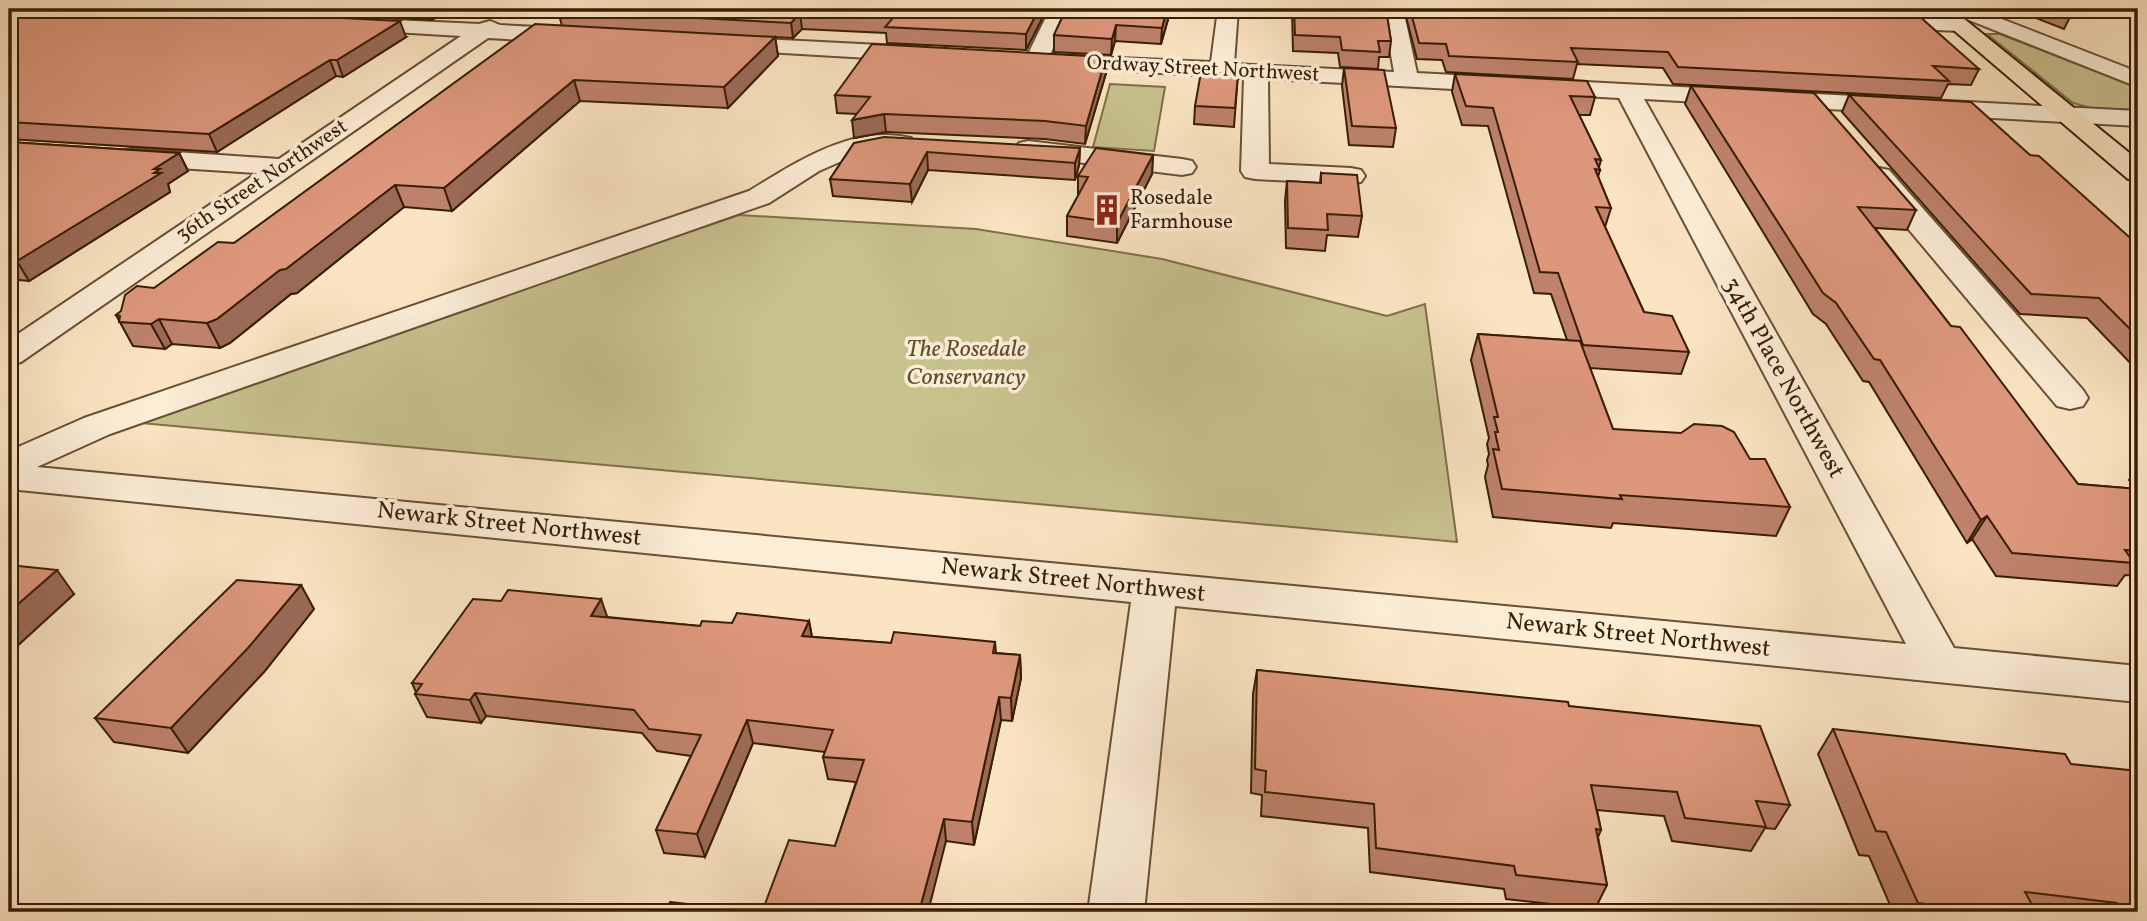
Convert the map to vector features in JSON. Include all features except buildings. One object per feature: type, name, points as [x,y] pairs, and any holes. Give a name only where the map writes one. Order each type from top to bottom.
[{"type":"main road","points":[[1939,9],[1958,17],[2066,114],[2138,173]]},
{"type":"street","name":"36th Street Northwest","points":[[9,355],[516,9]]},
{"type":"street","points":[[1036,60],[1060,9]]},
{"type":"street","points":[[1222,70],[1228,9]]},
{"type":"street","points":[[1393,9],[1407,79]]},
{"type":"street","points":[[336,16],[484,31],[591,37]]},
{"type":"street","points":[[1848,20],[1958,17],[2138,80]]},
{"type":"street","points":[[699,42],[941,55]]},
{"type":"street","name":"Ordway Street Northwest","points":[[1009,58],[2138,118]]},
{"type":"street","points":[[1256,71],[1255,171],[1351,176]]},
{"type":"street","name":"34th Place Northwest","points":[[1627,91],[1940,665]]},
{"type":"street","points":[[1814,100],[2070,398]]},
{"type":"street","points":[[9,465],[97,426],[759,197],[822,156],[850,148],[886,143],[926,144]]},
{"type":"street","points":[[1005,148],[1182,167]]},
{"type":"street","points":[[106,155],[284,167]]},
{"type":"street","name":"Newark Street Northwest","points":[[9,477],[2138,684]]},
{"type":"street","points":[[1116,912],[1155,589]]},
{"type":"green space","points":[[1987,34],[2000,34],[2138,88],[2138,110],[2091,108],[2073,103]]},
{"type":"green space","points":[[1110,84],[1165,87],[1154,151],[1093,147]]},
{"type":"green space","name":"The Rosedale Conservancy","points":[[739,215],[976,229],[1162,259],[1387,316],[1425,304],[1457,542],[130,422]]},
{"type":"place","name":"Rosedale Farmhouse","points":[[1107,210]]}]
